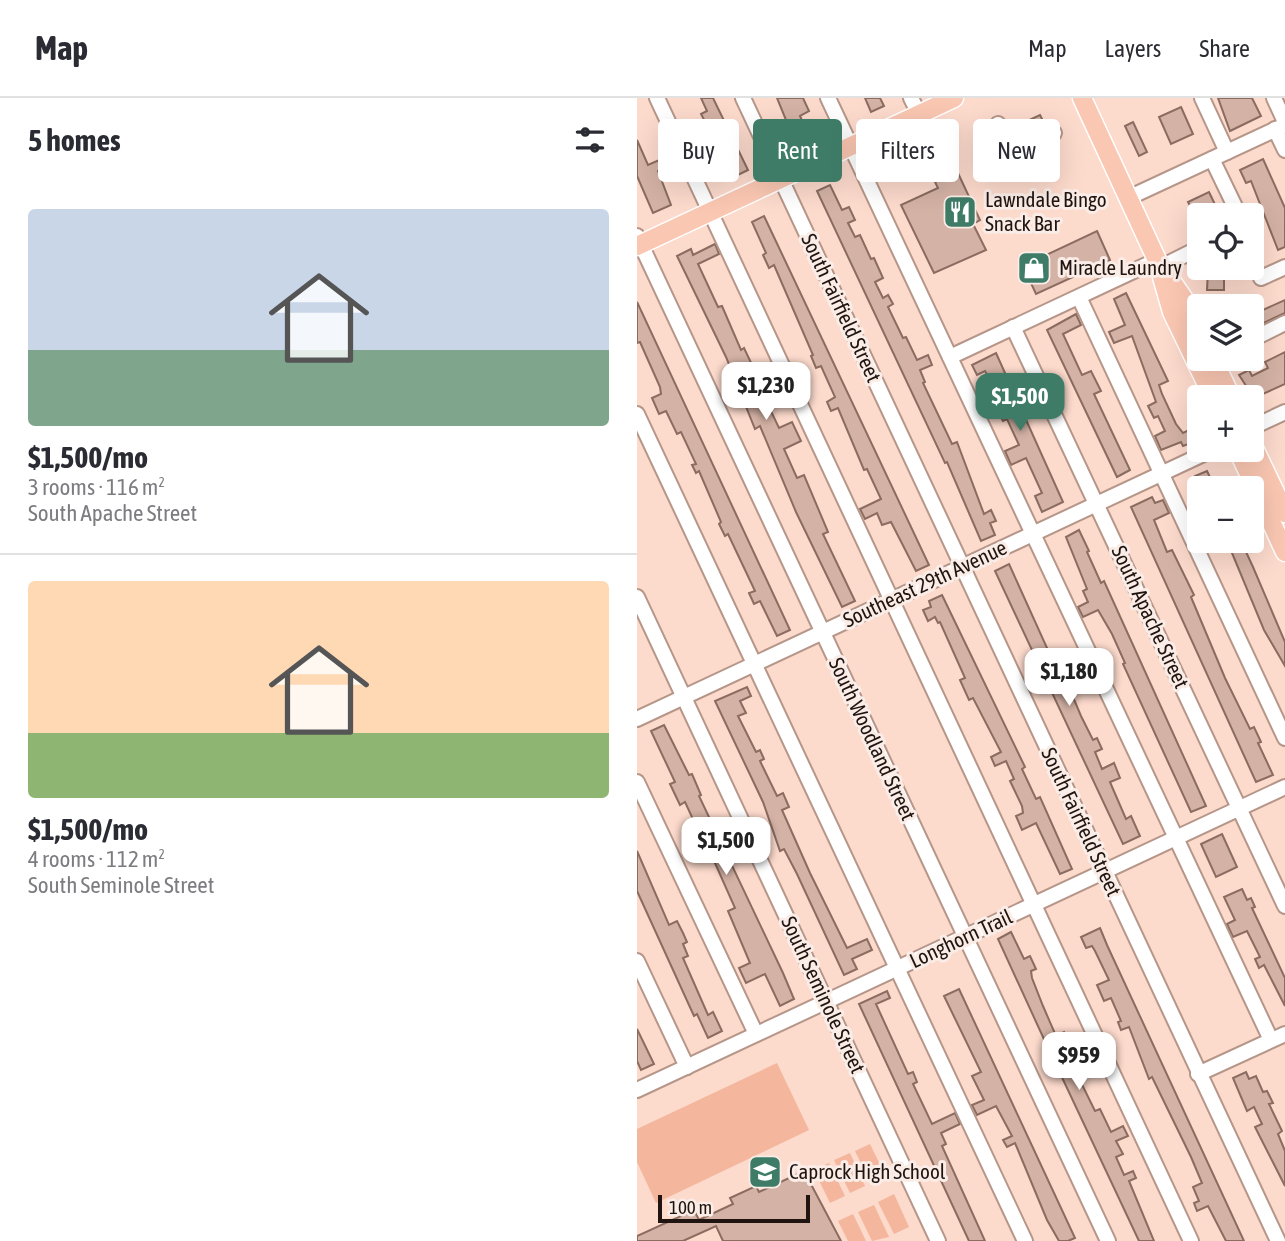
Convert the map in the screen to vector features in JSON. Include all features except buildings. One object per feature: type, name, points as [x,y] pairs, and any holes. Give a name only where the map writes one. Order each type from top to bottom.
[{"type":"main road","points":[[842,150],[915,106],[954,98]]},
{"type":"main road","points":[[1082,98],[1159,264],[1172,312],[1207,385]]},
{"type":"main road","points":[[638,242],[774,182]]},
{"type":"main road","points":[[1159,264],[1187,304]]},
{"type":"main road","points":[[1244,462],[1285,552]]},
{"type":"main road","points":[[1261,462],[1283,503]]},
{"type":"street","points":[[657,98],[1191,1241]]},
{"type":"street","name":"South Fairfield Street","points":[[743,98],[753,120]]},
{"type":"street","points":[[828,98],[1271,1040]]},
{"type":"street","points":[[1202,98],[1227,152]]},
{"type":"street","points":[[1274,98],[1282,125],[1285,150]]},
{"type":"street","points":[[1128,198],[1282,125]]},
{"type":"street","points":[[1212,159],[1233,203]]},
{"type":"street","name":"South Fairfield Street","points":[[781,182],[1278,1241]]},
{"type":"street","name":"South Woodland Street","points":[[638,242],[1108,1241]]},
{"type":"street","points":[[950,357],[1079,297],[1187,253]]},
{"type":"street","points":[[1264,277],[1285,267]]},
{"type":"street","points":[[1079,297],[1285,738]]},
{"type":"street","points":[[1264,334],[1285,323]]},
{"type":"street","name":"South Apache Street","points":[[1013,327],[1285,906]]},
{"type":"street","points":[[1264,422],[1285,412]]},
{"type":"street","points":[[637,414],[1025,1241]]},
{"type":"street","name":"Southeast 29th Avenue","points":[[637,719],[1187,462]]},
{"type":"street","name":"South Seminole Street","points":[[637,597],[938,1241]]},
{"type":"street","points":[[637,782],[756,1034]]},
{"type":"street","name":"Longhorn Trail","points":[[637,1090],[1285,787]]},
{"type":"street","points":[[637,961],[687,1067]]},
{"type":"street","points":[[1198,1074],[1285,1034]]},
{"type":"shaded area","points":[[777,1063],[809,1130],[656,1203],[637,1162],[637,1129]]},
{"type":"shaded area","points":[[870,1144],[886,1177],[871,1184],[855,1151]]},
{"type":"shaded area","points":[[850,1153],[865,1186],[850,1193],[834,1160]]},
{"type":"shaded area","points":[[829,1163],[845,1196],[830,1203],[814,1170]]},
{"type":"shaded area","points":[[894,1194],[909,1227],[894,1234],[878,1202]]},
{"type":"shaded area","points":[[874,1205],[889,1237],[872,1241],[858,1212]]},
{"type":"shaded area","points":[[853,1214],[866,1241],[848,1241],[838,1221]]},
{"type":"place","name":"Lawndale Bingo Snack Bar","points":[[960,212]]},
{"type":"place","name":"Miracle Laundry","points":[[1034,268]]},
{"type":"place","name":"Caprock High School","points":[[765,1172]]}]
